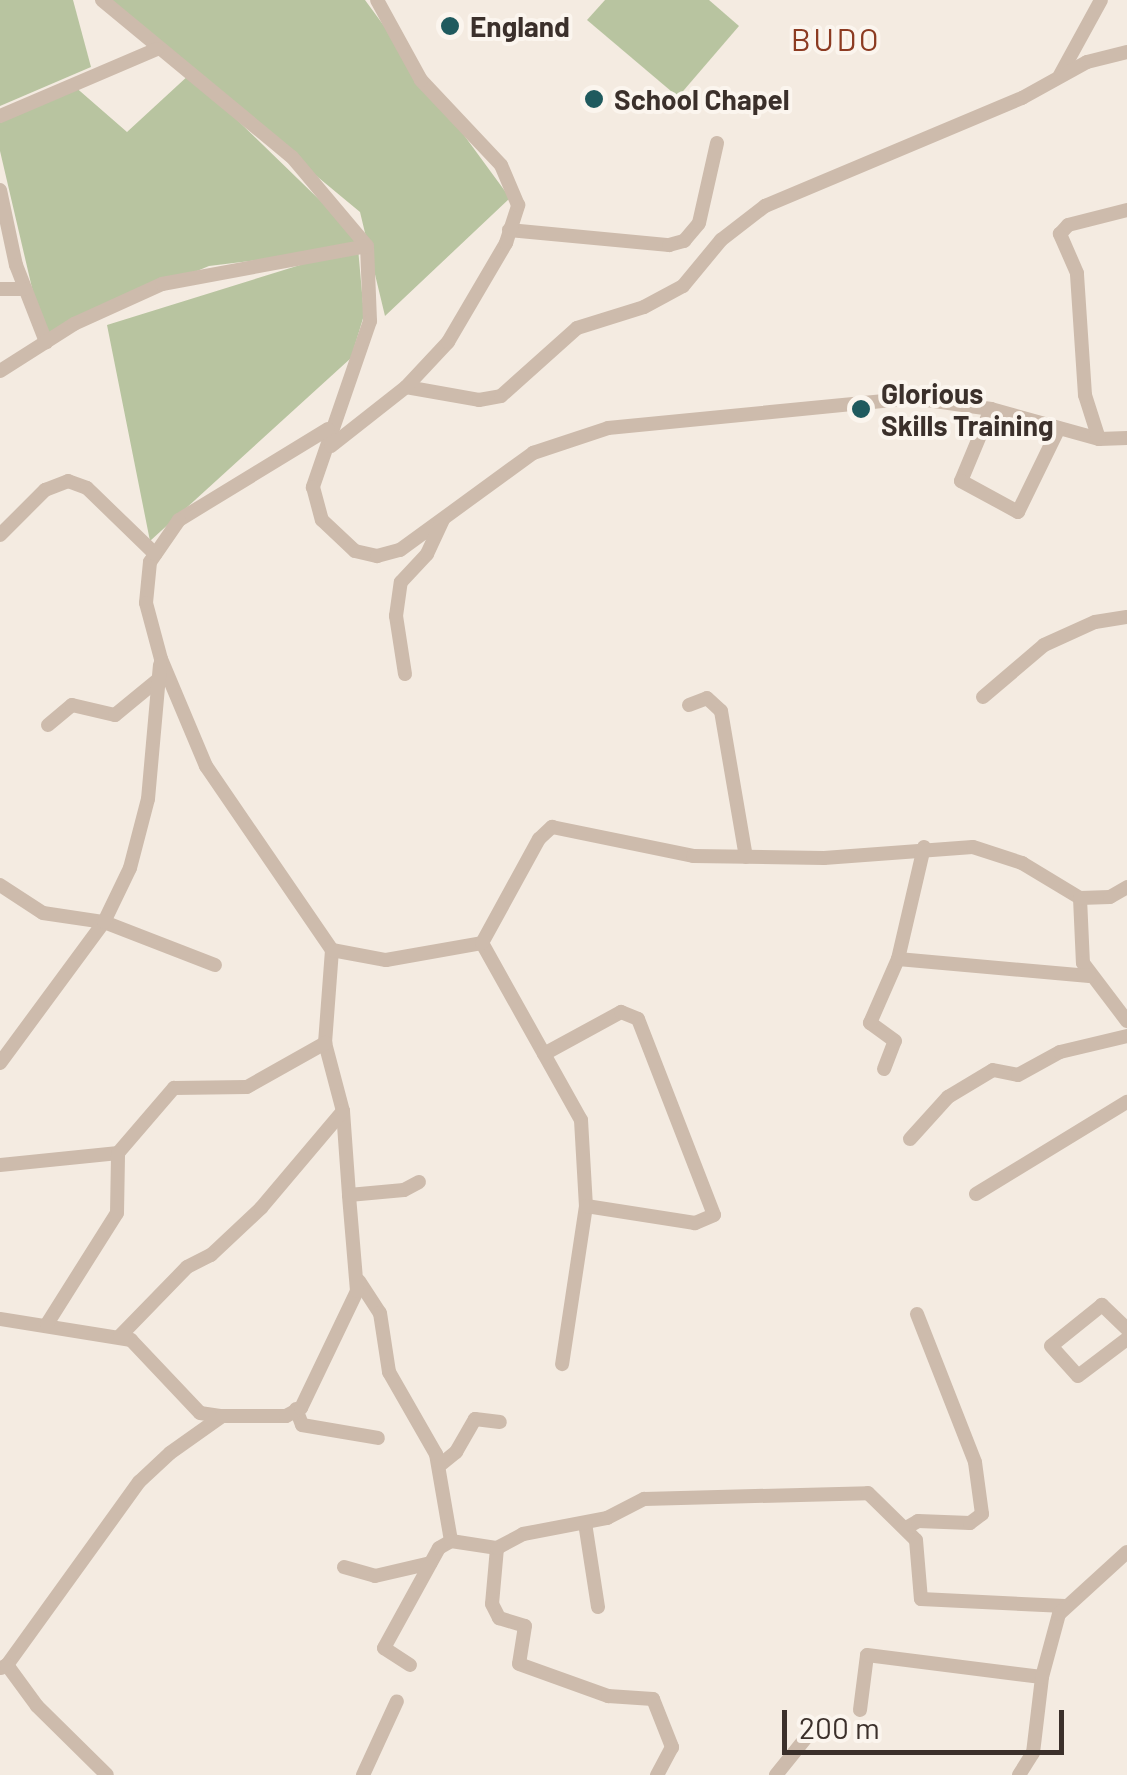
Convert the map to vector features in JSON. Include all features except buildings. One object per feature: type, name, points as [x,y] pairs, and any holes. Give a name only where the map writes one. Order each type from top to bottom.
[{"type":"street","points":[[102,0],[292,157],[367,246],[370,321],[328,429],[331,446]]},
{"type":"street","points":[[377,0],[421,80],[514,186],[518,205],[479,296],[406,387],[331,446],[315,474],[314,505],[333,534],[355,551],[389,554],[532,453],[608,428],[902,399],[991,409],[1099,439],[1127,438]]},
{"type":"street","points":[[1057,80],[1102,0]]},
{"type":"street","points":[[0,116],[157,48]]},
{"type":"street","points":[[406,387],[479,400],[501,396],[577,328],[644,307],[684,286],[721,240],[764,206],[1057,80],[1096,59],[1127,52]]},
{"type":"street","points":[[509,230],[669,246],[684,241],[699,223],[717,143]]},
{"type":"street","points":[[0,190],[24,289],[46,342]]},
{"type":"street","points":[[1099,439],[1085,394],[1077,273],[1060,234],[1068,225],[1127,210]]},
{"type":"street","points":[[0,371],[127,299],[194,274],[367,246]]},
{"type":"street","points":[[0,289],[24,289]]},
{"type":"street","points":[[991,409],[961,481],[1018,512],[1059,428]]},
{"type":"street","points":[[138,540],[328,429]]},
{"type":"street","points":[[0,535],[45,490],[68,480],[86,488],[155,554]]},
{"type":"street","points":[[405,674],[396,616],[401,582],[427,554],[445,515]]},
{"type":"street","points":[[178,520],[155,554],[146,602],[160,659],[206,766],[332,950],[325,1043],[343,1111],[359,1281],[380,1312],[389,1372],[440,1465],[451,1540]]},
{"type":"street","points":[[984,697],[1044,645],[1127,617]]},
{"type":"street","points":[[0,1064],[104,922],[145,819],[160,659]]},
{"type":"street","points":[[48,725],[72,706],[116,715],[160,678]]},
{"type":"street","points":[[689,704],[707,698],[720,711],[746,857]]},
{"type":"street","points":[[482,943],[538,839],[552,827],[670,855],[824,858],[924,847],[999,853],[1080,898],[1110,896],[1127,887]]},
{"type":"street","points":[[884,1068],[895,1041],[870,1023],[898,959],[924,847]]},
{"type":"street","points":[[0,884],[42,913],[104,922],[215,965]]},
{"type":"street","points":[[1080,898],[1080,945],[1088,976],[1127,1021]]},
{"type":"street","points":[[332,950],[386,960],[482,943]]},
{"type":"street","points":[[482,943],[581,1120],[586,1206],[562,1364]]},
{"type":"street","points":[[898,959],[1088,976]]},
{"type":"street","points":[[544,1054],[621,1012],[638,1018],[714,1214],[696,1223],[586,1206]]},
{"type":"street","points":[[910,1140],[948,1097],[993,1070],[1018,1074],[1060,1052],[1127,1036]]},
{"type":"street","points":[[47,1324],[117,1213],[118,1153],[174,1088],[247,1087],[325,1043]]},
{"type":"street","points":[[976,1194],[1127,1102]]},
{"type":"street","points":[[120,1336],[187,1267],[211,1255],[260,1208],[343,1111]]},
{"type":"street","points":[[0,1164],[118,1153]]},
{"type":"street","points":[[349,1195],[404,1190],[418,1182]]},
{"type":"street","points":[[2,1321],[120,1336],[138,1344],[200,1413],[286,1416],[308,1400],[359,1281]]},
{"type":"street","points":[[1127,1329],[1102,1305],[1050,1346],[1078,1376],[1127,1339]]},
{"type":"street","points":[[906,1528],[918,1521],[970,1523],[982,1514],[975,1462],[917,1314]]},
{"type":"street","points":[[296,1409],[302,1425],[378,1438]]},
{"type":"street","points":[[107,1775],[37,1706],[4,1667],[138,1482],[222,1416]]},
{"type":"street","points":[[440,1465],[456,1452],[475,1419],[500,1422]]},
{"type":"street","points":[[451,1540],[497,1548],[524,1534],[585,1524],[644,1500],[868,1493],[918,1544],[921,1600],[1065,1606]]},
{"type":"street","points":[[585,1524],[598,1607]]},
{"type":"street","points":[[410,1665],[384,1648],[430,1563],[451,1540]]},
{"type":"street","points":[[497,1548],[492,1604],[500,1618],[525,1626],[519,1664],[608,1696],[652,1699],[672,1746],[657,1775]]},
{"type":"street","points":[[1019,1775],[1033,1753],[1042,1676],[1065,1606],[1127,1552]]},
{"type":"street","points":[[344,1568],[375,1576],[430,1563]]},
{"type":"street","points":[[860,1710],[867,1655],[1042,1676]]},
{"type":"street","points":[[363,1775],[397,1700]]},
{"type":"street","points":[[776,1775],[805,1739]]},
{"type":"green space","points":[[0,0],[73,0],[91,67],[0,106]]},
{"type":"green space","points":[[104,0],[365,0],[510,198],[385,316],[360,212]]},
{"type":"green space","points":[[605,0],[709,0],[739,26],[678,97],[587,20]]},
{"type":"green space","points":[[190,74],[367,246],[358,248],[364,315],[351,358],[150,541],[107,325],[355,248],[209,266],[43,335],[0,151],[0,123],[73,85],[127,132]]},
{"type":"place","name":"England","points":[[450,26]]},
{"type":"place","name":"School Chapel","points":[[594,99]]},
{"type":"place","name":"Glorious Skills Training","points":[[861,409]]},
{"type":"district","name":"BUDO","points":[[836,38]]}]
